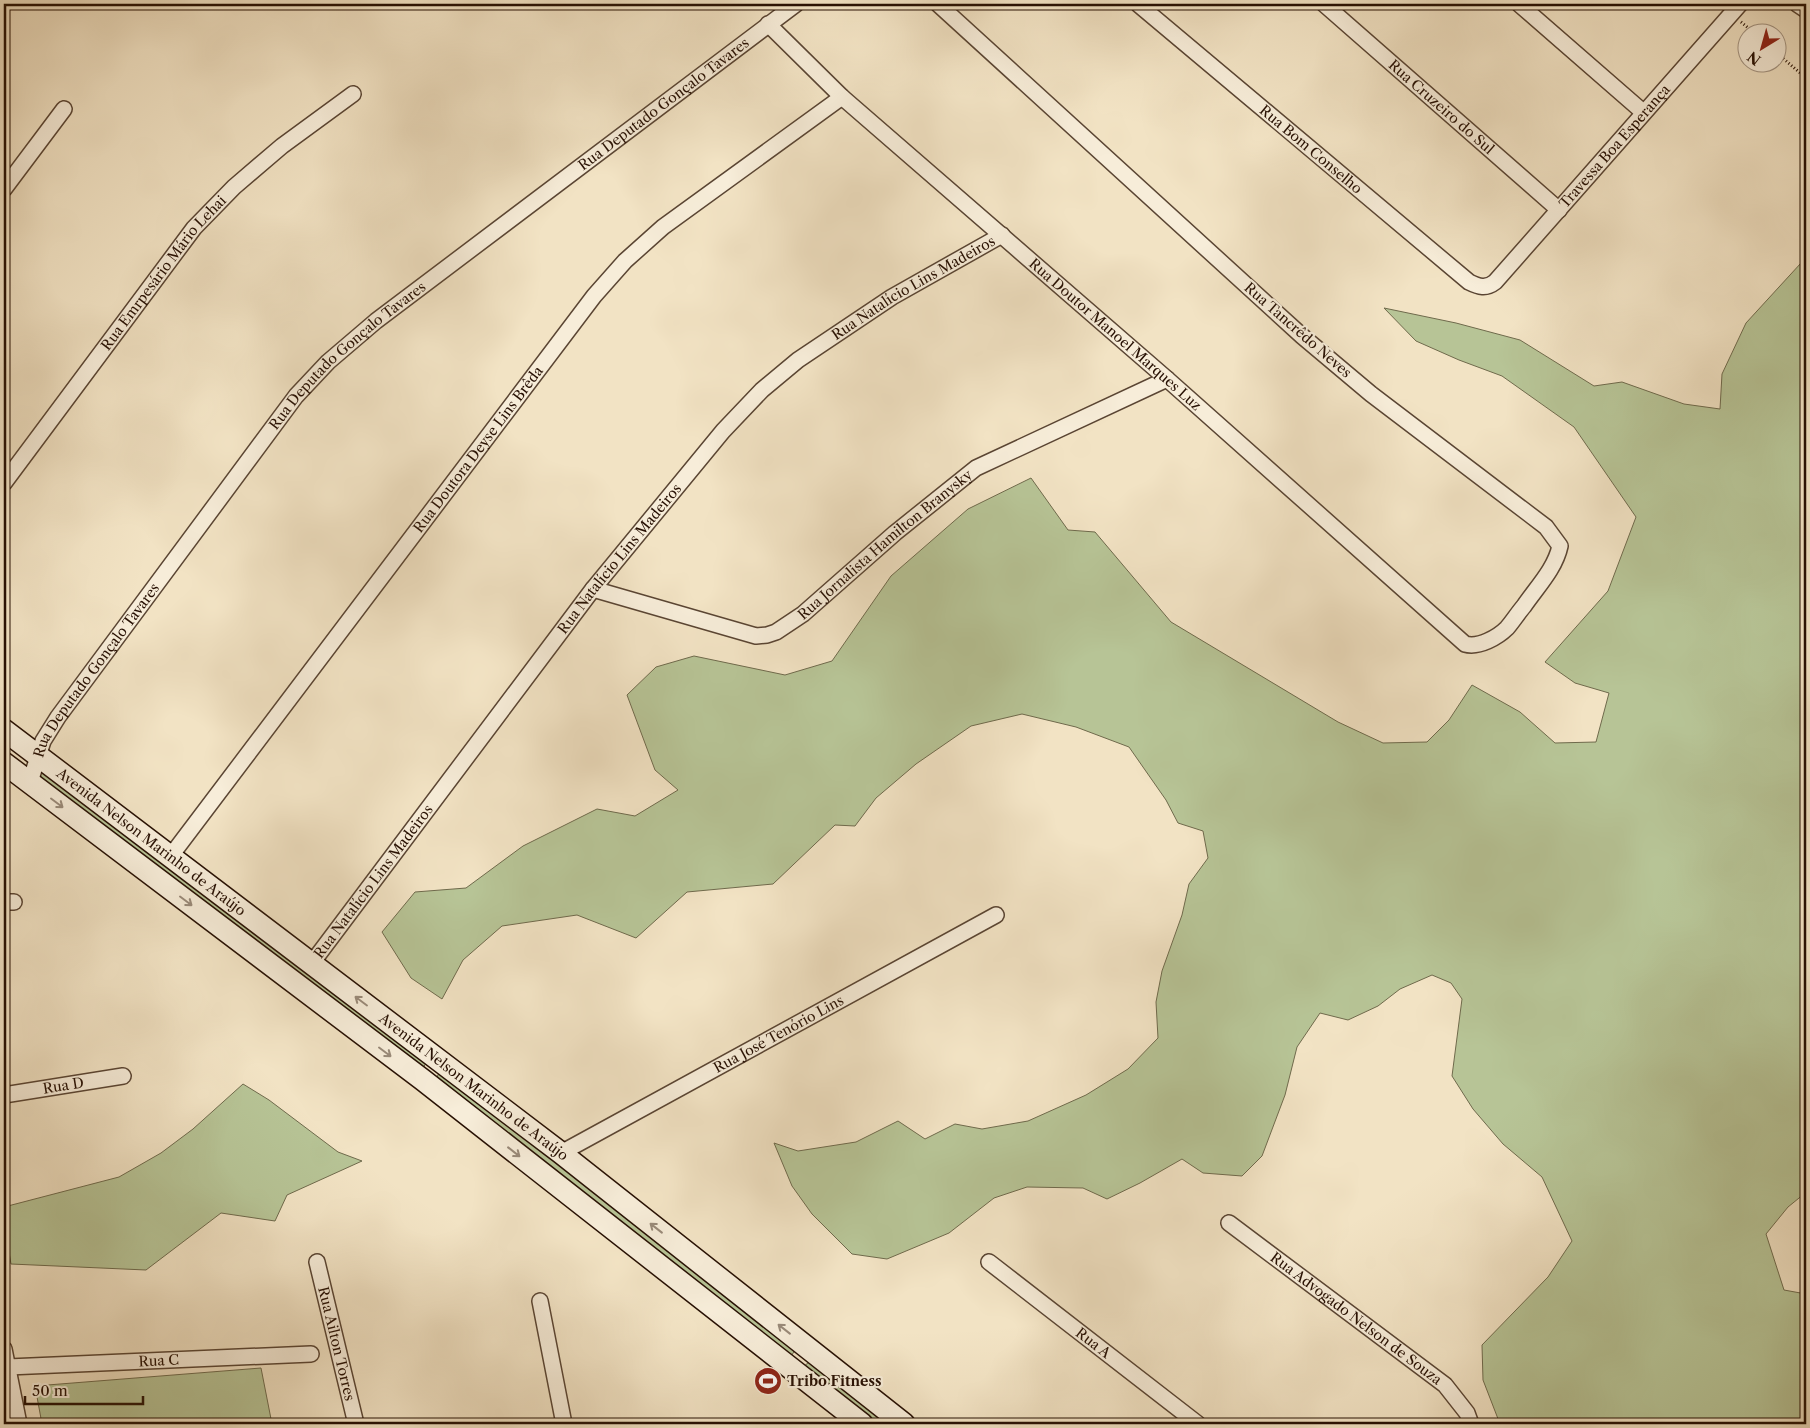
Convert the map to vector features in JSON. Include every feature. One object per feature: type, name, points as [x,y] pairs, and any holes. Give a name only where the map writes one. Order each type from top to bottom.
[{"type":"main road","name":"Avenida Nelson Marinho de Araújo","points":[[4,730],[561,1153],[904,1424]]},
{"type":"main road","name":"Avenida Nelson Marinho de Araújo","points":[[4,763],[423,1080],[862,1424]]},
{"type":"main road","points":[[423,1080],[439,1060]]},
{"type":"main road","points":[[788,1367],[799,1362],[808,1348]]},
{"type":"street","name":"Rua Deputado Gonçalo Tavares","points":[[30,782],[43,742],[58,717],[296,396],[328,362],[384,316],[796,4]]},
{"type":"street","name":"Rua Tancrêdo Neves","points":[[938,4],[1302,336],[1372,394],[1546,527],[1554,536],[1560,546],[1550,570],[1507,628],[1481,644],[1472,646],[1465,644]]},
{"type":"street","name":"Rua Bom Conselho","points":[[1138,4],[1469,282],[1478,286],[1488,287]]},
{"type":"street","name":"Rua Cruzeiro do Sul","points":[[1324,4],[1559,210]]},
{"type":"street","points":[[1519,4],[1643,112]]},
{"type":"street","name":"Travessa Boa Esperança","points":[[1488,287],[1495,282],[1740,4]]},
{"type":"street","points":[[1797,4],[1806,10]]},
{"type":"street","name":"Rua Doutor Manoel Marques Luz","points":[[768,24],[842,97],[1167,379],[1465,644]]},
{"type":"street","name":"Rua Emrpesário Mário Lehai","points":[[4,483],[194,228],[234,187],[282,146],[353,94]]},
{"type":"street","name":"Rua Doutora Deyse Lins Brêda","points":[[170,857],[594,296],[625,261],[663,227],[842,97]]},
{"type":"street","points":[[4,189],[64,109]]},
{"type":"street","name":"Rua Natalício Lins Madeiros","points":[[312,964],[593,590],[724,431],[762,390],[798,360],[892,297],[1002,235]]},
{"type":"street","name":"Rua Jornalista Hamilton Branysky","points":[[593,590],[756,636],[776,632],[803,614],[895,533],[976,468],[1167,379]]},
{"type":"street","name":"Rua José Tenório Lins","points":[[561,1153],[996,915]]},
{"type":"street","name":"Rua D","points":[[4,1095],[123,1076]]},
{"type":"street","name":"Rua Advogado Nelson de Souza","points":[[1230,1223],[1445,1385],[1467,1413],[1471,1424]]},
{"type":"street","name":"Rua Ailton Torres","points":[[317,1262],[356,1424]]},
{"type":"street","name":"Rua A","points":[[989,1262],[1198,1424]]},
{"type":"street","points":[[540,1301],[564,1424]]},
{"type":"street","points":[[4,1350],[19,1424]]},
{"type":"street","name":"Rua C","points":[[8,1367],[311,1354]]},
{"type":"path","points":[[1788,63],[1806,78]]},
{"type":"green space","points":[[1801,263],[1806,263],[1806,1064],[1804,1194],[1788,1207],[1766,1234],[1784,1290],[1806,1294],[1806,1424],[1500,1424],[1483,1380],[1482,1345],[1548,1277],[1572,1241],[1542,1177],[1503,1144],[1473,1109],[1452,1076],[1462,999],[1451,983],[1432,975],[1400,989],[1378,1006],[1348,1020],[1320,1013],[1297,1047],[1285,1095],[1262,1156],[1242,1176],[1203,1173],[1182,1159],[1107,1199],[1083,1188],[1027,1187],[994,1198],[949,1233],[887,1259],[852,1254],[812,1214],[792,1186],[774,1143],[798,1151],[856,1142],[898,1121],[925,1139],[955,1124],[982,1129],[1028,1121],[1086,1095],[1128,1069],[1158,1038],[1156,1002],[1162,971],[1182,915],[1189,884],[1208,858],[1203,831],[1178,823],[1166,800],[1129,747],[1076,727],[1022,714],[971,726],[916,764],[876,798],[855,826],[835,825],[773,884],[687,892],[636,938],[577,915],[502,926],[463,960],[442,999],[411,978],[382,932],[415,892],[466,888],[523,846],[597,809],[635,816],[678,790],[655,770],[627,695],[656,667],[694,656],[785,675],[832,661],[891,576],[968,509],[1031,478],[1068,530],[1095,532],[1171,622],[1338,722],[1383,743],[1427,742],[1449,720],[1472,685],[1520,712],[1555,743],[1596,742],[1609,693],[1575,683],[1545,662],[1608,591],[1636,517],[1574,427],[1502,376],[1416,341],[1384,308],[1456,323],[1520,340],[1594,386],[1622,382],[1684,404],[1720,409],[1722,374],[1746,323]]},
{"type":"green space","points":[[44,770],[427,1062],[422,1069],[39,781],[39,774]]},
{"type":"green space","points":[[440,1071],[792,1346],[794,1352],[790,1357],[439,1083],[437,1077]]},
{"type":"green space","points":[[243,1084],[269,1100],[338,1152],[362,1161],[287,1195],[275,1221],[221,1213],[146,1270],[11,1264],[4,1223],[4,1207],[119,1177],[161,1153],[193,1129]]},
{"type":"green space","points":[[809,1362],[892,1424],[868,1424],[802,1368]]},
{"type":"green space","points":[[261,1368],[272,1424],[42,1424],[35,1386]]},
{"type":"place","name":"Tribo Fitness","points":[[768,1381]]}]
